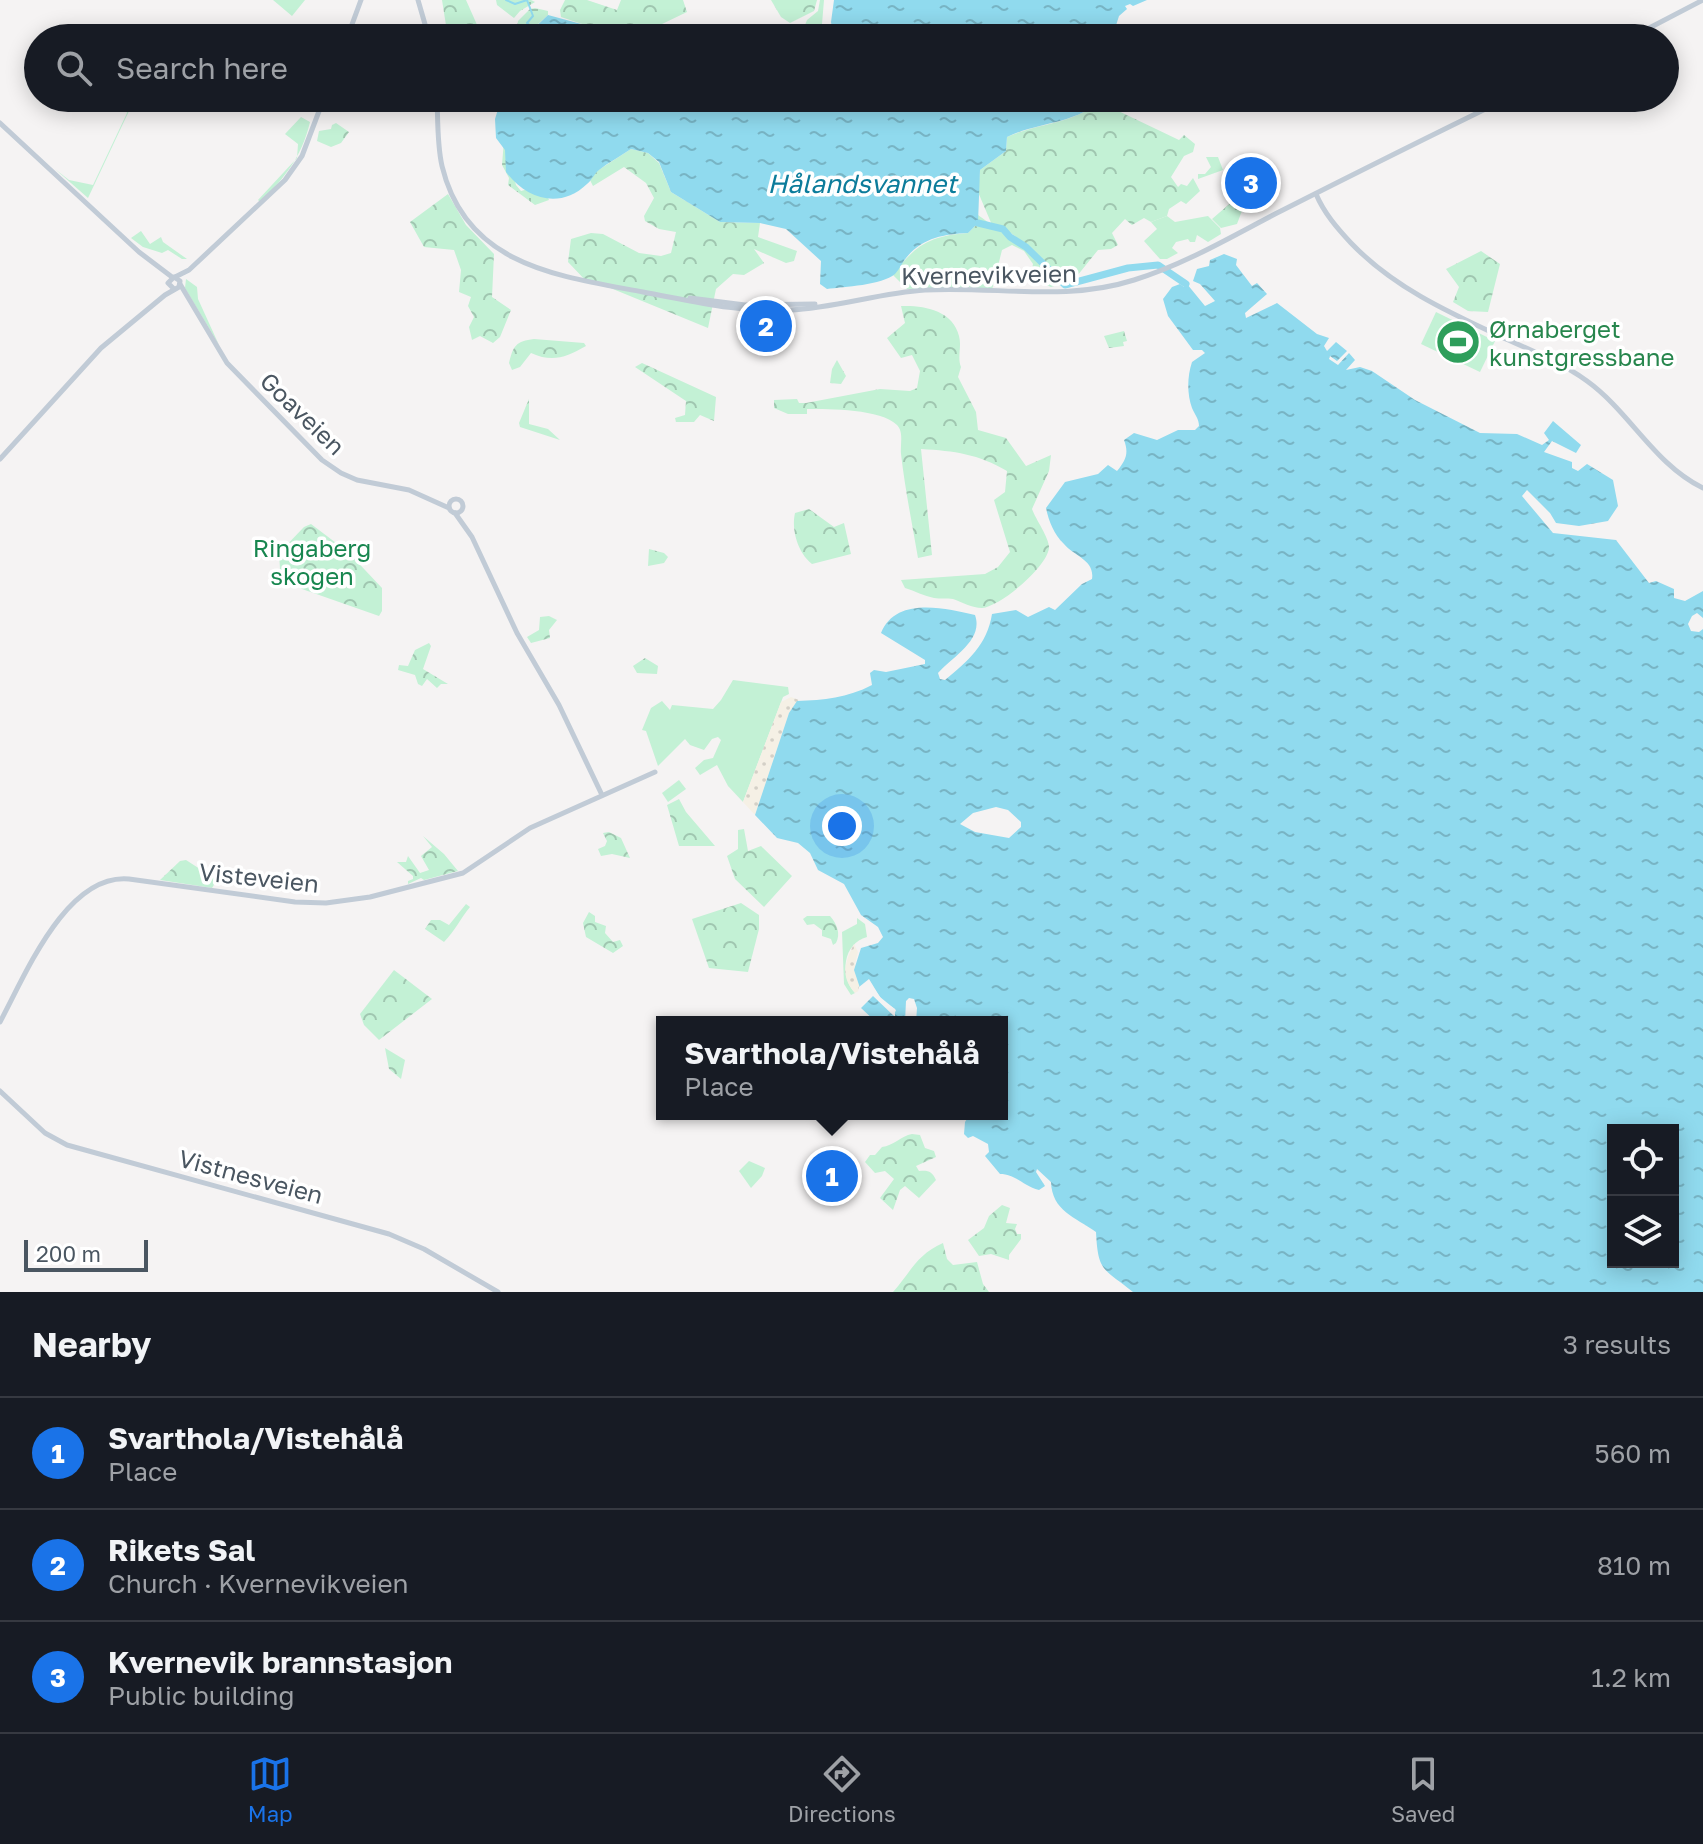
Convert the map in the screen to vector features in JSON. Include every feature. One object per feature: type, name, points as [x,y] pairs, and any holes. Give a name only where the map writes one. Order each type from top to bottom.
[{"type":"main road","points":[[352,24],[361,0]]},
{"type":"main road","points":[[418,0],[425,24]]},
{"type":"main road","points":[[1657,24],[1703,0]]},
{"type":"main road","points":[[0,459],[101,348],[165,295],[174,283],[272,194],[292,171],[306,147],[319,112]]},
{"type":"main road","name":"Kvernevikveien","points":[[438,112],[445,178],[467,219],[487,240],[510,257],[545,272],[723,308],[758,311],[794,310],[894,293],[944,289],[1030,294],[1096,289],[1148,276],[1480,112]]},
{"type":"main road","name":"Goaveien","points":[[0,123],[174,283],[188,299],[233,370],[322,460],[357,480],[397,487],[458,512]]},
{"type":"main road","points":[[1316,194],[1337,228],[1389,277],[1422,297],[1586,380],[1676,471],[1703,488]]},
{"type":"main road","name":"Goaveien","points":[[432,499],[453,500]]},
{"type":"main road","points":[[449,508],[453,500],[461,502],[458,512],[523,645],[559,705],[602,795]]},
{"type":"main road","name":"Visteveien","points":[[0,1022],[59,919],[87,892],[104,881],[120,878],[295,902],[326,903],[361,899],[465,872],[530,828],[655,772]]},
{"type":"main road","name":"Vistnesveien","points":[[0,1091],[45,1133],[67,1145],[389,1234],[424,1249],[498,1292]]},
{"type":"green space","points":[[273,0],[305,0],[292,16]]},
{"type":"green space","points":[[442,0],[466,0],[477,24],[446,24]]},
{"type":"green space","points":[[496,0],[535,2],[514,18],[497,5]]},
{"type":"green space","points":[[565,0],[587,0],[617,10],[621,0],[683,0],[687,12],[662,24],[582,24],[561,17],[560,10]]},
{"type":"green space","points":[[771,0],[817,0],[814,11],[790,23],[781,17]]},
{"type":"green space","points":[[820,0],[824,0],[822,24],[805,24],[807,20],[818,11]]},
{"type":"green space","points":[[530,9],[548,11],[548,15],[538,24],[518,24],[518,21]]},
{"type":"green space","points":[[1120,112],[1179,140],[1184,135],[1195,144],[1193,152],[1184,156],[1171,177],[1178,187],[1181,184],[1187,186],[1193,178],[1200,191],[1186,204],[1181,201],[1169,209],[1167,216],[1151,222],[1144,218],[1132,225],[1125,219],[1112,233],[1118,245],[1098,250],[1073,281],[1061,281],[1021,241],[994,225],[1025,248],[1061,284],[1051,287],[1030,278],[1033,264],[1024,251],[1012,245],[1002,250],[992,290],[973,287],[907,289],[893,275],[909,256],[925,244],[943,236],[968,233],[978,223],[978,215],[992,225],[978,192],[980,170],[1006,151],[1007,137],[1081,113]]},
{"type":"green space","points":[[127,113],[88,198],[55,169],[69,180],[93,185]]},
{"type":"green space","points":[[301,117],[310,122],[297,156],[298,144],[285,134]]},
{"type":"green space","points":[[336,123],[349,132],[341,143],[331,147],[317,141],[319,131],[331,129]]},
{"type":"green space","points":[[504,140],[516,185],[521,191],[528,189],[546,193],[549,200],[535,205],[508,185],[509,178],[502,165]]},
{"type":"green space","points":[[631,149],[648,153],[659,163],[671,192],[720,222],[760,223],[758,237],[797,251],[794,261],[786,263],[754,249],[764,263],[744,275],[733,274],[716,289],[708,328],[608,287],[588,283],[568,262],[571,239],[591,233],[603,234],[639,253],[661,256],[671,253],[676,232],[659,229],[645,221],[644,216],[654,198],[646,183],[624,167],[593,186],[590,180],[597,171]]},
{"type":"green space","points":[[1206,157],[1218,157],[1223,170],[1198,179],[1198,174],[1205,174],[1211,167]]},
{"type":"green space","points":[[294,161],[285,175],[260,202],[258,200]]},
{"type":"green space","points":[[448,194],[466,225],[494,254],[492,297],[511,310],[500,337],[493,343],[480,336],[472,340],[469,327],[474,317],[468,306],[471,297],[459,292],[461,270],[454,250],[424,247],[410,222]]},
{"type":"green space","points":[[1234,200],[1248,201],[1250,204],[1243,208],[1237,224],[1221,228],[1212,219]]},
{"type":"green space","points":[[1167,216],[1175,222],[1208,216],[1220,228],[1221,234],[1208,242],[1197,235],[1195,242],[1188,239],[1176,242],[1172,248],[1178,253],[1160,259],[1144,241],[1157,229],[1151,222]]},
{"type":"green space","points":[[141,231],[150,244],[161,237],[163,242],[187,259],[168,250],[162,253],[143,247],[131,238]]},
{"type":"green space","points":[[1481,251],[1500,264],[1488,312],[1468,311],[1453,302],[1459,287],[1446,269]]},
{"type":"green space","points":[[186,279],[197,287],[198,299],[219,345],[185,288]]},
{"type":"green space","points":[[901,306],[936,311],[956,327],[961,367],[958,377],[976,412],[978,430],[1006,438],[1026,466],[1051,455],[1049,471],[1032,509],[1049,544],[1046,556],[1022,584],[990,606],[982,608],[953,599],[927,596],[905,588],[901,580],[985,574],[998,567],[1010,552],[994,500],[1005,492],[1007,471],[966,454],[921,449],[932,555],[918,558],[897,425],[879,416],[855,411],[807,409],[807,414],[788,414],[774,408],[774,400],[797,399],[799,403],[806,403],[880,389],[910,391],[917,388],[920,371],[912,355],[901,358],[887,338],[905,323]]},
{"type":"green space","name":"Ørnaberget kunstgressbane","points":[[1436,312],[1495,341],[1480,372],[1421,344]]},
{"type":"green space","points":[[1124,331],[1127,341],[1123,342],[1124,346],[1109,348],[1104,336]]},
{"type":"green space","points":[[523,341],[584,343],[586,346],[559,357],[546,358],[531,353],[520,367],[512,370],[509,363],[514,348]]},
{"type":"green space","points":[[837,360],[846,376],[841,384],[830,383]]},
{"type":"green space","points":[[642,363],[716,397],[714,421],[700,415],[694,422],[676,422],[675,418],[685,415],[686,401],[635,367]]},
{"type":"green space","points":[[529,399],[529,424],[548,429],[560,440],[520,427]]},
{"type":"green space","points":[[809,509],[834,527],[844,523],[851,554],[812,564],[807,559],[797,541],[794,520],[795,513]]},
{"type":"green space","name":"Ringaberg skogen","points":[[311,524],[348,552],[382,588],[382,611],[379,616],[302,589],[280,569],[279,553],[304,527]]},
{"type":"green space","points":[[649,549],[668,557],[664,563],[648,566]]},
{"type":"green space","points":[[549,616],[557,620],[549,630],[550,638],[531,643],[527,637],[539,630],[540,617]]},
{"type":"green space","points":[[429,643],[431,646],[423,669],[448,684],[437,688],[427,679],[422,686],[415,675],[398,670],[399,665],[408,666],[415,650]]},
{"type":"green space","points":[[645,658],[658,666],[657,674],[637,673],[633,666]]},
{"type":"green space","points":[[733,680],[788,687],[789,694],[783,697],[743,802],[728,786],[717,765],[700,775],[695,768],[704,760],[713,758],[721,740],[718,737],[712,739],[704,750],[690,745],[685,739],[658,766],[646,731],[642,730],[651,708],[662,701],[670,710],[672,705],[713,709]]},
{"type":"green space","points":[[679,780],[686,789],[668,802],[662,793]]},
{"type":"green space","points":[[679,799],[715,846],[679,846],[667,805]]},
{"type":"green space","points":[[744,829],[748,851],[761,846],[792,876],[764,907],[735,879],[727,856],[738,849],[738,830]]},
{"type":"green space","points":[[609,832],[621,838],[630,858],[612,854],[601,856],[598,849],[605,846],[607,841],[603,833]]},
{"type":"green space","points":[[423,836],[458,871],[424,880],[421,878],[408,884],[413,876],[397,862],[406,862],[408,856],[420,873],[429,870],[421,856],[432,847]]},
{"type":"green space","points":[[186,860],[217,880],[212,888],[160,880],[180,861]]},
{"type":"green space","points":[[741,903],[759,915],[759,929],[748,972],[709,968],[692,919]]},
{"type":"green space","points":[[466,904],[470,907],[444,942],[425,929],[431,920],[440,920],[449,925]]},
{"type":"green space","points":[[589,912],[595,916],[595,922],[606,926],[605,933],[613,942],[620,940],[623,946],[613,953],[586,937],[583,923]]},
{"type":"green space","points":[[807,916],[830,916],[838,929],[836,943],[833,945],[831,939],[822,936],[822,930],[814,924],[807,925],[803,919]]},
{"type":"green space","points":[[857,918],[865,924],[867,937],[859,940],[848,953],[845,969],[855,993],[851,995],[844,984],[842,932],[857,924]]},
{"type":"green space","points":[[394,970],[432,999],[379,1040],[364,1025],[360,1014]]},
{"type":"green space","points":[[385,1048],[405,1060],[401,1079],[389,1069]]},
{"type":"green space","points":[[912,1134],[920,1135],[925,1148],[934,1151],[936,1157],[916,1166],[919,1171],[931,1173],[936,1180],[919,1198],[905,1186],[900,1190],[893,1210],[880,1198],[894,1179],[885,1171],[875,1173],[865,1162],[882,1147]]},
{"type":"green space","points":[[749,1161],[765,1168],[751,1188],[739,1171]]},
{"type":"green space","points":[[1002,1205],[1010,1208],[1006,1223],[1017,1224],[1015,1229],[1017,1234],[1021,1234],[1021,1239],[1009,1255],[1009,1260],[991,1254],[979,1256],[968,1240],[984,1228],[989,1216]]},
{"type":"green space","points":[[943,1243],[947,1259],[953,1265],[977,1262],[983,1284],[989,1292],[893,1292],[920,1259]]},
{"type":"sand","points":[[791,697],[799,700],[789,713],[755,815],[743,802],[781,702]]},
{"type":"sand","points":[[854,944],[858,952],[855,964],[862,989],[855,993],[846,975],[848,957]]},
{"type":"water","points":[[834,0],[1147,0],[1125,6],[1127,9],[1119,16],[1116,24],[831,22]]},
{"type":"water","points":[[548,15],[581,24],[539,24]]},
{"type":"water","name":"Hålandsvannet","points":[[497,112],[1083,112],[1007,137],[1006,151],[980,170],[978,223],[968,233],[942,236],[926,242],[912,251],[889,278],[827,289],[820,284],[821,261],[786,229],[760,223],[720,222],[671,192],[659,162],[648,153],[631,149],[599,170],[577,192],[566,197],[555,199],[533,195],[506,172],[505,150],[496,138]]},
{"type":"water","points":[[1224,254],[1237,259],[1236,265],[1252,286],[1257,283],[1267,294],[1245,313],[1246,318],[1277,303],[1317,334],[1329,338],[1324,346],[1327,351],[1336,342],[1347,351],[1337,361],[1330,356],[1329,359],[1338,365],[1349,353],[1355,360],[1346,370],[1360,367],[1372,371],[1415,400],[1480,433],[1517,434],[1542,445],[1549,440],[1544,433],[1553,421],[1581,445],[1576,453],[1552,441],[1544,452],[1572,462],[1572,468],[1578,471],[1587,464],[1613,480],[1618,506],[1608,521],[1579,526],[1556,523],[1527,490],[1522,496],[1553,533],[1616,540],[1649,583],[1656,581],[1674,589],[1674,598],[1685,601],[1703,591],[1703,618],[1697,613],[1688,624],[1691,631],[1703,629],[1703,1292],[1133,1292],[1104,1268],[1098,1255],[1096,1232],[1060,1207],[1052,1192],[1051,1182],[1037,1169],[1045,1186],[1039,1190],[1000,1174],[985,1156],[989,1152],[988,1144],[964,1134],[966,1120],[1008,1120],[1008,1016],[916,1016],[914,999],[909,998],[905,1016],[895,1016],[895,1009],[883,1001],[870,983],[860,988],[854,970],[861,948],[878,943],[883,937],[878,927],[861,915],[844,884],[818,870],[810,853],[798,843],[777,838],[755,815],[789,713],[797,701],[854,693],[872,685],[870,673],[874,670],[886,672],[925,664],[925,660],[881,633],[888,621],[909,609],[922,608],[975,615],[977,624],[971,640],[938,673],[940,679],[945,680],[969,659],[981,643],[992,614],[1016,610],[1028,617],[1049,607],[1055,610],[1082,584],[1092,579],[1087,563],[1057,536],[1046,508],[1065,482],[1098,474],[1108,465],[1117,471],[1126,456],[1124,440],[1134,433],[1157,440],[1178,430],[1195,430],[1199,426],[1190,403],[1188,379],[1192,362],[1205,353],[1193,350],[1168,316],[1163,299],[1172,287],[1187,284],[1205,306],[1215,301],[1200,284],[1193,281],[1197,269],[1209,266],[1210,260]],"holes":[[[996,807],[1008,810],[1021,822],[1021,827],[1009,838],[975,832],[960,824],[973,813]]]},
{"type":"water","points":[[873,996],[894,1016],[870,1016],[861,1008]]},
{"type":"pier","points":[[869,979],[880,997],[896,1010],[894,1015],[872,994],[864,1000],[872,992],[869,988],[858,992],[859,987]]},
{"type":"waterway","points":[[506,0],[515,4],[527,0],[533,16],[528,24]]},
{"type":"waterway","points":[[978,223],[1003,229],[1065,285],[1128,268],[1158,265],[1186,284]]},
{"type":"place","name":"Kvernevik brannstasjon","points":[[1251,183]]},
{"type":"place","name":"Rikets Sal","points":[[766,326]]},
{"type":"place","name":"Ørnaberget kunstgressbane","points":[[1458,342]]},
{"type":"place","name":"Svarthola/Vistehålå","points":[[832,1176]]}]
